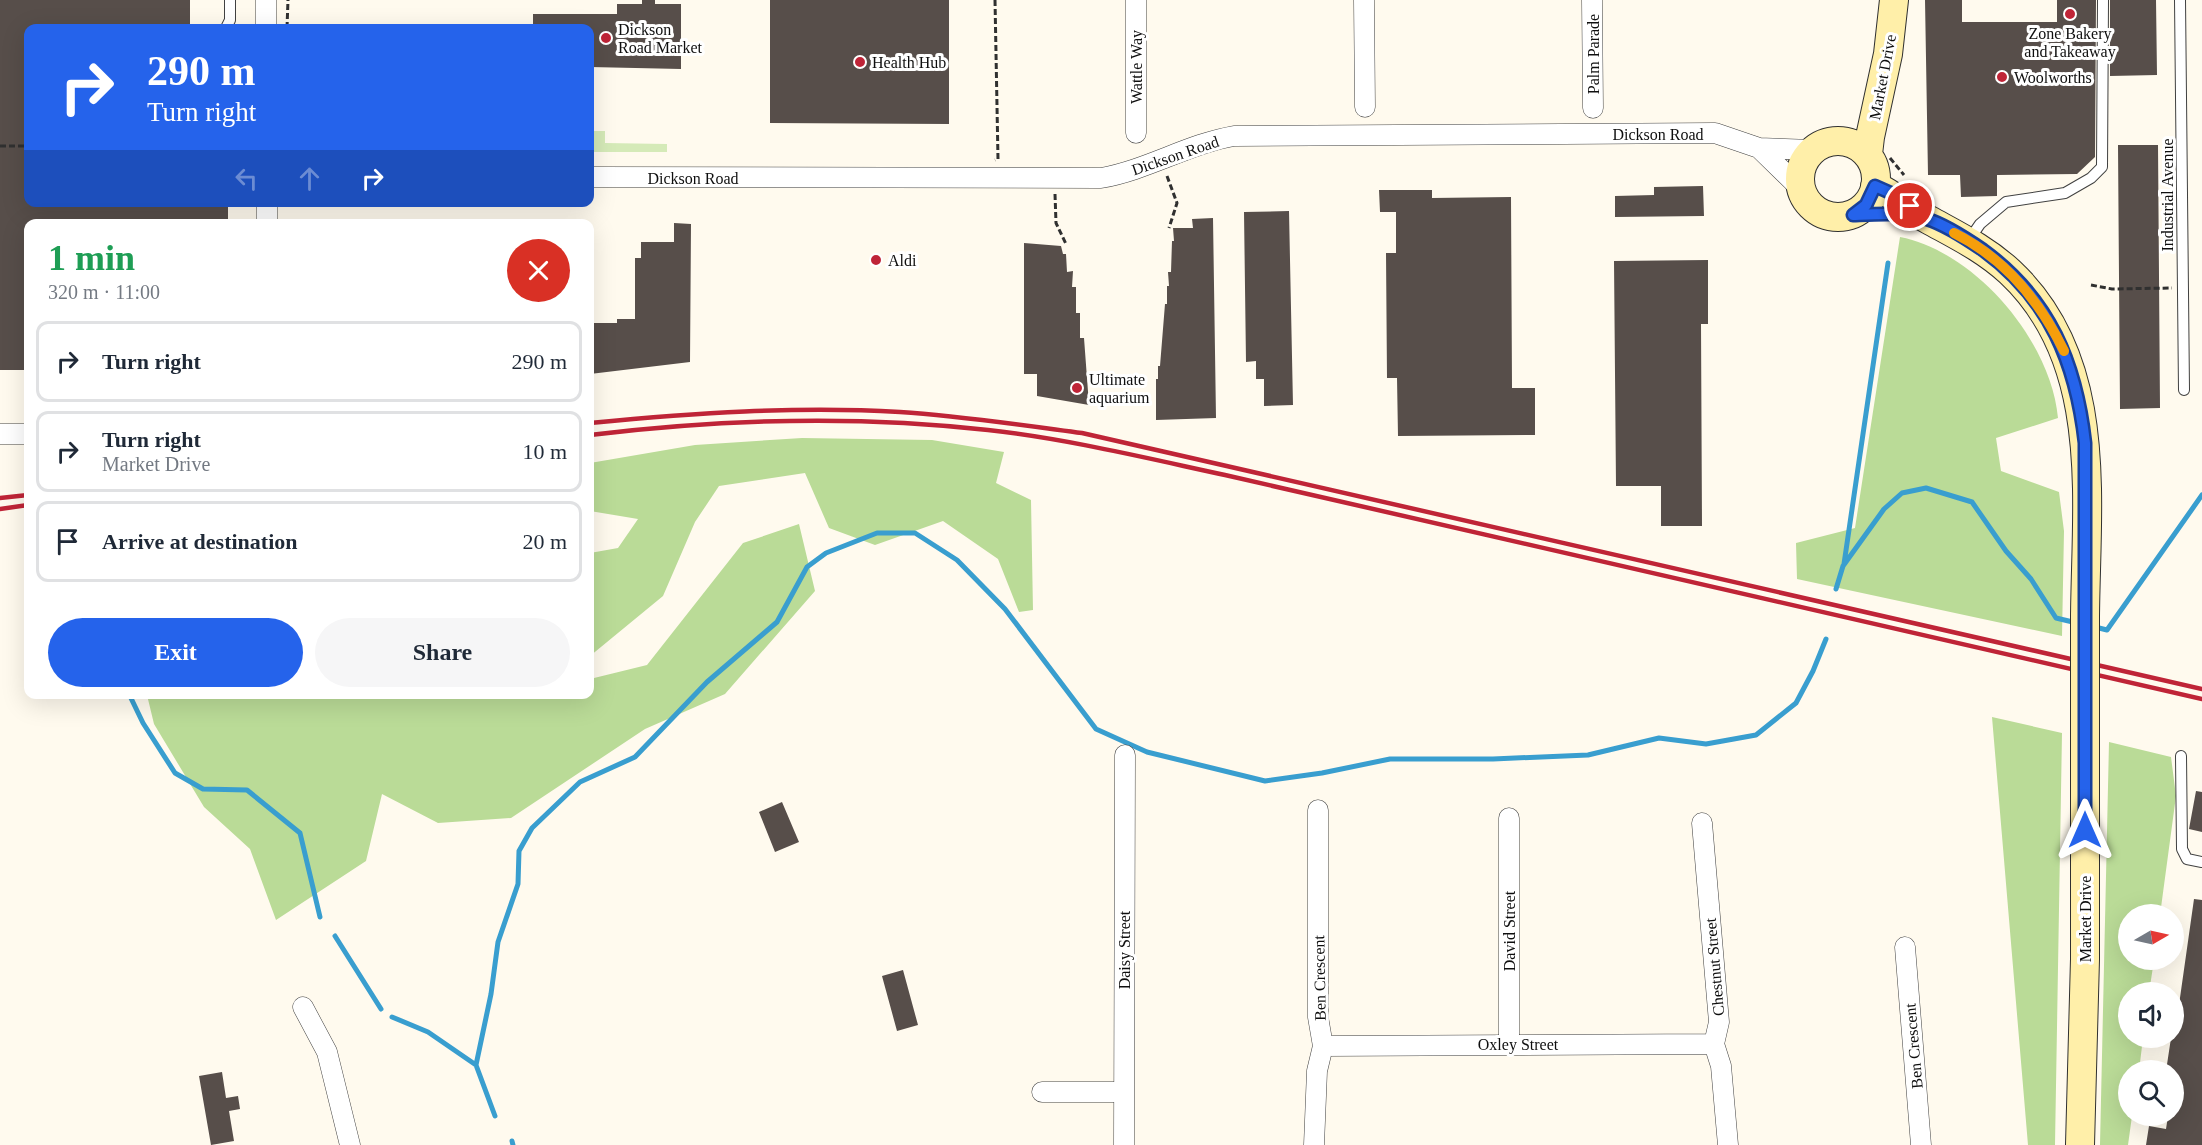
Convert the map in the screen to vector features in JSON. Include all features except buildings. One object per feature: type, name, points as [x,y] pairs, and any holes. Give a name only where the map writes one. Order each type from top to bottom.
[{"type":"street","points":[[266,0],[266,24]]},
{"type":"street","name":"Wattle Way","points":[[1136,0],[1136,133]]},
{"type":"street","points":[[1364,0],[1365,107]]},
{"type":"street","name":"Palm Parade","points":[[1592,0],[1593,108]]},
{"type":"street","name":"Market Drive","points":[[1823,146],[1851,125],[1870,89],[1878,53],[1877,0]]},
{"type":"street","name":"Market Drive","points":[[1868,154],[1871,129],[1888,54],[1894,0]]},
{"type":"street","name":"Dickson Road","points":[[594,177],[1101,177],[1121,174],[1215,140],[1234,136],[1715,133],[1759,148],[1823,146]]},
{"type":"street","points":[[1823,146],[1858,146],[1868,154],[1875,172],[1875,186],[1866,205],[1853,215],[1836,218],[1819,214],[1806,202],[1800,188],[1799,175],[1803,161],[1823,146]]},
{"type":"street","name":"Dickson Road","points":[[1759,148],[1800,188]]},
{"type":"street","name":"Market Drive","points":[[1875,186],[1893,194],[1927,219],[1969,240],[2010,272],[2051,324],[2066,354],[2075,382],[2085,443],[2085,960],[2080,1145]]},
{"type":"street","name":"Market Drive","points":[[1853,215],[1884,213],[1927,219]]},
{"type":"street","points":[[0,434],[24,434]]},
{"type":"street","name":"Daisy Street","points":[[1124,1145],[1125,755]]},
{"type":"street","name":"Ben Crescent","points":[[1314,1145],[1317,1071],[1323,1046],[1318,1017],[1317,810]]},
{"type":"street","name":"David Street","points":[[1509,818],[1509,1044]]},
{"type":"street","name":"Chestnut Street","points":[[1702,823],[1719,1022],[1714,1044],[1721,1066],[1728,1145]]},
{"type":"street","name":"Ben Crescent","points":[[1905,946],[1921,1145]]},
{"type":"street","points":[[303,1007],[327,1052],[350,1145]]},
{"type":"street","name":"Oxley Street","points":[[1323,1046],[1714,1044]]},
{"type":"street","points":[[1042,1092],[1123,1092]]},
{"type":"lane","points":[[228,24],[230,0]]},
{"type":"lane","points":[[1969,240],[1980,224],[2006,202],[2065,193],[2091,178],[2102,167],[2103,0]]},
{"type":"lane","name":"Industrial Avenue","points":[[2180,0],[2184,390]]},
{"type":"lane","points":[[2181,756],[2182,849],[2187,859],[2202,861]]},
{"type":"path","points":[[287,24],[288,0]]},
{"type":"path","points":[[990,162],[998,159],[995,0]]},
{"type":"path","points":[[0,146],[24,146]]},
{"type":"path","points":[[1166,174],[1177,203],[1169,228]]},
{"type":"path","points":[[1055,192],[1056,223],[1066,244]]},
{"type":"path","points":[[2091,285],[2112,289],[2182,288]]},
{"type":"green space","points":[[594,131],[605,131],[605,143],[667,144],[667,152],[594,152]]},
{"type":"green space","points":[[1900,237],[1928,246],[1956,261],[1982,281],[2005,304],[2025,331],[2041,359],[2052,389],[2058,418],[1996,438],[2001,471],[2059,492],[2064,531],[2062,636],[1797,579],[1796,543],[1855,528]]},
{"type":"green space","points":[[802,438],[932,440],[1004,452],[996,483],[1031,500],[1033,610],[1019,612],[998,559],[943,521],[875,545],[829,528],[805,473],[719,486],[695,522],[663,596],[594,653],[594,552],[618,548],[638,519],[594,512],[594,462],[695,445]]},
{"type":"green space","points":[[799,524],[815,591],[725,694],[645,729],[511,818],[438,823],[382,794],[366,861],[276,920],[250,849],[204,807],[154,724],[148,699],[594,699],[594,678],[647,665],[743,543]]},
{"type":"green space","points":[[1992,717],[2062,733],[2055,1145],[2028,1145]]},
{"type":"green space","points":[[2109,742],[2171,757],[2176,796],[2161,904],[2118,904],[2118,970],[2152,970],[2151,982],[2118,982],[2118,1048],[2142,1048],[2140,1060],[2118,1060],[2118,1126],[2131,1126],[2128,1145],[2100,1145]]},
{"type":"waterway","points":[[1844,564],[1888,263]]},
{"type":"waterway","points":[[1836,589],[1843,566],[1884,509],[1902,493],[1926,488],[1972,502],[2006,551],[2031,579],[2056,618],[2077,623]]},
{"type":"waterway","points":[[2095,627],[2107,630],[2202,495]]},
{"type":"waterway","points":[[495,1116],[476,1065],[491,994],[498,942],[518,884],[519,851],[532,828],[580,782],[635,757],[707,682],[777,622],[807,567],[826,553],[877,533],[915,533],[957,560],[1005,609],[1096,729],[1147,752],[1265,781],[1322,773],[1390,759],[1493,759],[1588,755],[1659,738],[1706,744],[1756,735],[1796,703],[1813,671],[1826,639]]},
{"type":"waterway","points":[[131,699],[143,723],[175,773],[203,789],[247,790],[300,833],[320,917]]},
{"type":"waterway","points":[[335,936],[381,1009]]},
{"type":"waterway","points":[[392,1017],[428,1032],[476,1065]]},
{"type":"waterway","points":[[512,1141],[513,1145]]},
{"type":"railway","points":[[594,423],[745,412],[861,410],[946,416],[1082,433],[2202,689]]},
{"type":"railway","points":[[594,435],[739,422],[838,421],[938,425],[1048,438],[1225,475],[2202,699]]},
{"type":"railway","points":[[0,498],[24,495]]},
{"type":"railway","points":[[0,509],[24,506]]},
{"type":"slow traffic","points":[[1954,233],[1969,240],[2010,272],[2051,324],[2064,351]]},
{"type":"place","name":"Zone Bakery and Takeaway","points":[[2070,14]]},
{"type":"place","name":"Dickson Road Market","points":[[606,38]]},
{"type":"place","name":"Health Hub","points":[[860,62]]},
{"type":"place","name":"Woolworths","points":[[2002,77]]},
{"type":"place","name":"Aldi","points":[[876,260]]},
{"type":"place","name":"Ultimate aquarium","points":[[1077,388]]},
{"type":"route","points":[[1910,206],[1893,194],[1875,186],[1866,205],[1853,215],[1884,213],[1927,219],[1969,240],[2010,272],[2032,297],[2051,324],[2066,354],[2075,382],[2082,412],[2086,475],[2085,830]]}]
